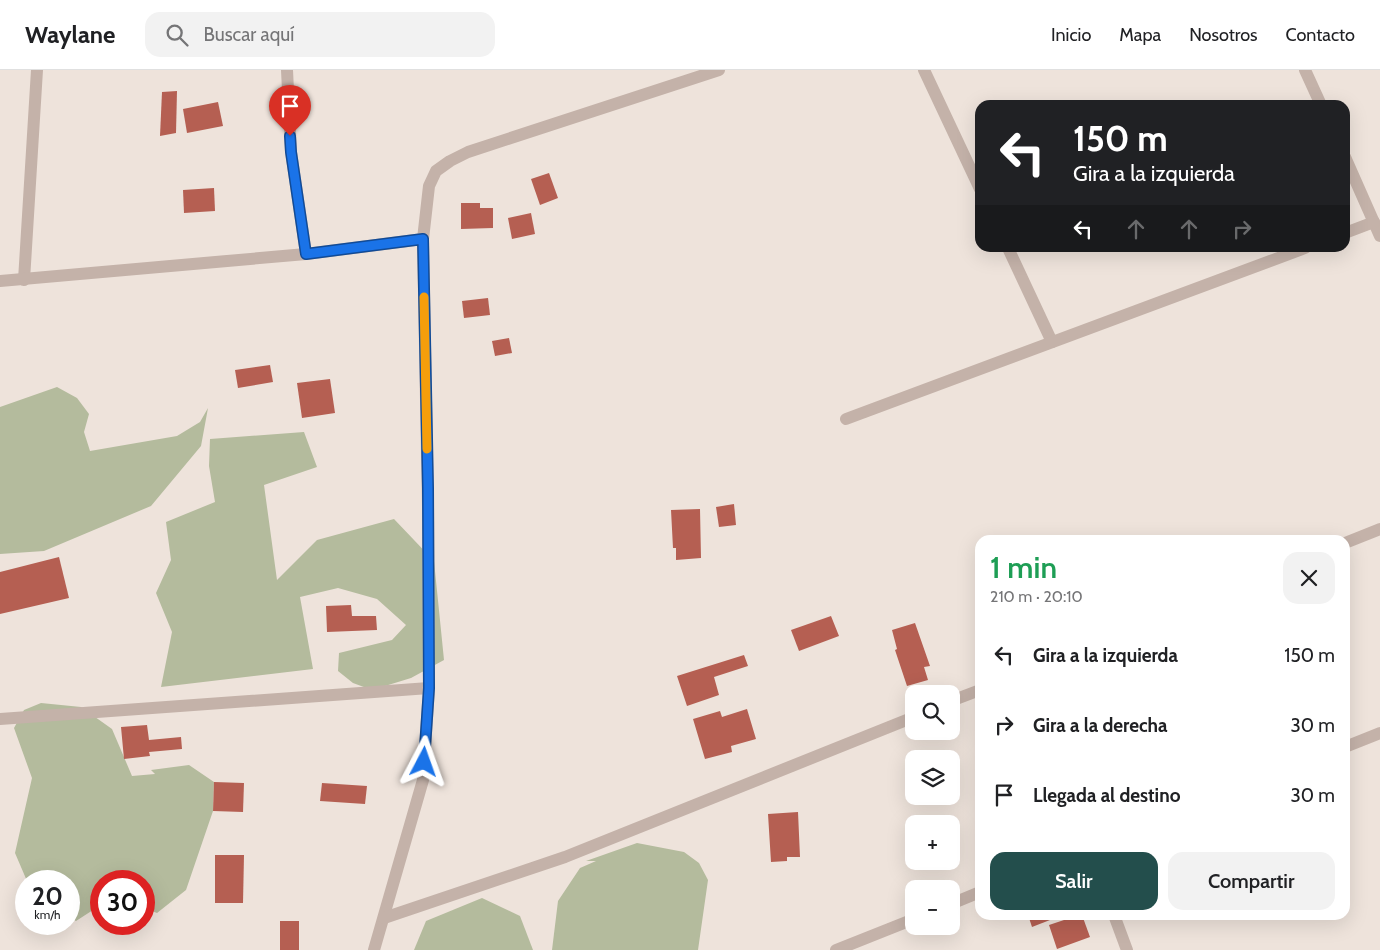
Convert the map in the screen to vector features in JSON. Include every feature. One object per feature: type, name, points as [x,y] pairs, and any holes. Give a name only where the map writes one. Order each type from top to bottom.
[{"type":"street","points":[[24,280],[37,70]]},
{"type":"street","points":[[287,70],[291,152],[306,254]]},
{"type":"street","points":[[374,950],[423,780],[429,688],[428,497],[423,239],[429,186],[436,171],[450,161],[477,149],[720,70]]},
{"type":"street","points":[[924,70],[975,178]]},
{"type":"street","points":[[1305,70],[1319,100]]},
{"type":"street","points":[[1350,168],[1380,236]]},
{"type":"street","points":[[1350,231],[1374,222]]},
{"type":"street","points":[[0,281],[306,254],[423,239]]},
{"type":"street","points":[[1010,252],[1052,342]]},
{"type":"street","points":[[846,419],[1294,252]]},
{"type":"street","points":[[1350,541],[1380,529]]},
{"type":"street","points":[[0,719],[429,688]]},
{"type":"street","points":[[960,698],[975,692]]},
{"type":"street","points":[[384,918],[565,857],[905,720]]},
{"type":"street","points":[[1350,745],[1380,733]]},
{"type":"street","points":[[960,900],[975,894]]},
{"type":"street","points":[[1116,920],[1128,950]]},
{"type":"street","points":[[836,950],[905,923]]},
{"type":"green space","points":[[57,387],[77,398],[89,414],[84,432],[90,451],[177,436],[200,422],[208,408],[201,446],[151,506],[44,551],[0,554],[0,407]]},
{"type":"green space","points":[[304,432],[317,467],[264,485],[277,580],[317,540],[394,519],[434,561],[444,660],[411,678],[372,690],[353,683],[338,671],[339,653],[392,640],[406,625],[377,599],[338,588],[300,597],[313,669],[161,687],[172,632],[156,593],[171,560],[166,522],[215,502],[209,466],[210,439]]},
{"type":"green space","points":[[41,703],[81,707],[112,729],[132,776],[155,774],[151,770],[189,765],[214,782],[213,811],[186,890],[157,913],[155,912],[155,870],[90,870],[90,912],[80,918],[80,870],[22,870],[15,853],[32,778],[14,728],[24,710]]},
{"type":"green space","points":[[637,843],[684,852],[699,863],[708,880],[698,950],[552,950],[558,901],[580,868],[596,861],[586,861]]},
{"type":"green space","points":[[482,898],[520,916],[533,950],[414,950],[426,921]]},
{"type":"building","points":[[177,91],[176,133],[160,136],[162,92]]},
{"type":"building","points":[[218,102],[223,126],[187,133],[183,109]]},
{"type":"building","points":[[549,173],[558,198],[540,205],[531,179]]},
{"type":"building","points":[[214,188],[215,211],[184,213],[183,190]]},
{"type":"building","points":[[461,203],[480,203],[480,208],[493,208],[493,228],[461,229]]},
{"type":"building","points":[[531,213],[535,234],[512,239],[508,218]]},
{"type":"building","points":[[488,298],[490,315],[464,318],[462,301]]},
{"type":"building","points":[[509,338],[512,353],[495,356],[492,341]]},
{"type":"building","points":[[270,365],[273,382],[238,388],[235,370]]},
{"type":"building","points":[[330,379],[335,413],[302,418],[297,383]]},
{"type":"building","points":[[734,504],[736,525],[719,527],[716,507]]},
{"type":"building","points":[[700,509],[701,558],[676,560],[676,548],[673,548],[671,510]]},
{"type":"building","points":[[59,557],[69,598],[0,614],[0,572]]},
{"type":"building","points":[[351,605],[352,616],[376,616],[377,630],[327,632],[326,606]]},
{"type":"building","points":[[831,616],[839,636],[799,651],[791,630]]},
{"type":"building","points":[[915,623],[930,666],[924,667],[928,680],[907,685],[895,650],[897,649],[892,630]]},
{"type":"building","points":[[744,655],[748,666],[714,677],[719,695],[687,706],[677,676]]},
{"type":"building","points":[[747,709],[756,739],[731,746],[732,752],[705,759],[693,719],[720,711],[722,717]]},
{"type":"building","points":[[147,725],[149,740],[181,737],[182,749],[149,752],[150,756],[124,759],[121,727]]},
{"type":"building","points":[[214,782],[244,783],[243,812],[213,811]]},
{"type":"building","points":[[322,783],[367,786],[365,804],[320,801]]},
{"type":"building","points":[[798,812],[800,857],[787,857],[787,861],[771,862],[768,814]]},
{"type":"building","points":[[215,855],[244,855],[243,903],[215,903]]},
{"type":"building","points":[[1030,920],[1050,920],[1032,927]]},
{"type":"building","points":[[1064,920],[1084,920],[1090,937],[1057,949],[1049,925]]},
{"type":"building","points":[[280,921],[299,921],[299,950],[280,950]]},
{"type":"slow traffic","points":[[424,297],[427,449]]},
{"type":"route","points":[[290,136],[306,254],[423,239],[428,488],[429,688],[424,762]]}]
